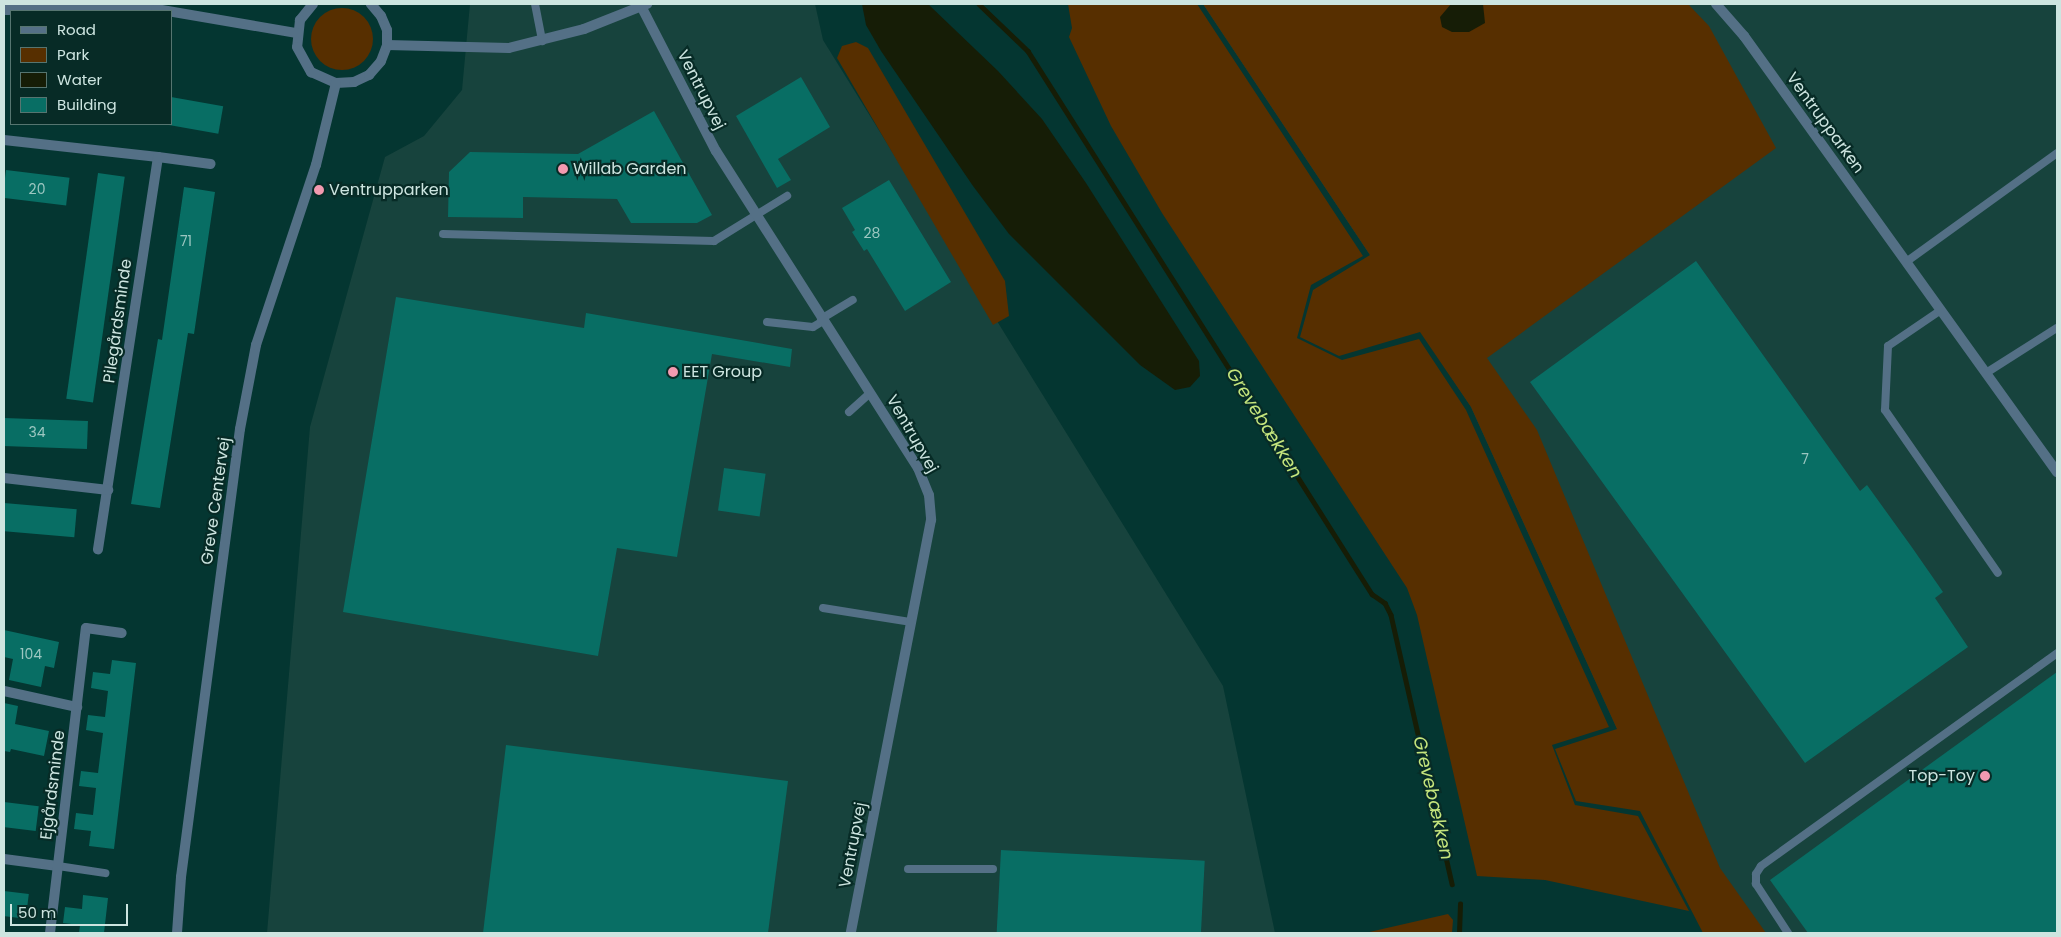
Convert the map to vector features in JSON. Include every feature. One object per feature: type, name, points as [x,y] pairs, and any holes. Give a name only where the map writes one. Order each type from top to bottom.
[{"type":"street","points":[[313,4],[300,20],[296,33],[302,61],[323,80],[336,84],[354,82],[370,75],[381,62],[387,45],[381,16],[371,4]]},
{"type":"street","name":"Ventrupparken","points":[[1716,4],[1744,36],[2057,472]]},
{"type":"street","points":[[387,45],[463,49],[509,48],[584,29],[644,5]]},
{"type":"street","name":"Ventrupvej","points":[[644,5],[716,151],[755,217],[918,468],[929,495],[931,520],[851,933]]},
{"type":"street","points":[[4,10],[162,10]]},
{"type":"street","points":[[172,12],[296,33]]},
{"type":"street","name":"Greve Centervej","points":[[177,933],[181,877],[238,448],[254,354],[316,165],[336,84]]},
{"type":"street","points":[[4,140],[211,164]]},
{"type":"street","name":"Pilegårdsminde","points":[[98,549],[158,157]]},
{"type":"street","points":[[4,478],[108,490]]},
{"type":"street","name":"Ejgårdsminde","points":[[50,933],[86,628],[122,632]]},
{"type":"street","points":[[4,691],[77,707]]},
{"type":"street","points":[[4,859],[58,866]]},
{"type":"lane","points":[[535,4],[542,41]]},
{"type":"lane","points":[[1906,262],[2057,154]]},
{"type":"lane","points":[[443,234],[714,242],[787,196]]},
{"type":"lane","points":[[767,322],[813,327],[853,300]]},
{"type":"lane","points":[[1941,310],[1888,346],[1885,410],[1998,572]]},
{"type":"lane","points":[[1986,373],[2057,328]]},
{"type":"lane","points":[[849,412],[870,393]]},
{"type":"lane","points":[[823,608],[910,622]]},
{"type":"lane","points":[[1788,933],[1756,884],[1756,874],[1762,866],[2057,653]]},
{"type":"lane","points":[[58,866],[105,873]]},
{"type":"lane","points":[[908,869],[993,869]]},
{"type":"shaded area","points":[[470,4],[815,4],[823,40],[1223,686],[1275,933],[267,933],[310,427],[385,157],[424,136],[462,90]]},
{"type":"shaded area","points":[[1203,4],[2057,4],[2057,933],[1727,933],[1682,872],[1471,407]]},
{"type":"green space","points":[[1068,4],[1197,4],[1363,256],[1311,285],[1297,338],[1342,360],[1419,339],[1466,410],[1609,727],[1552,745],[1575,805],[1638,816],[1689,911],[1545,880],[1477,876],[1417,615],[1407,588],[1162,213],[1111,126],[1069,37],[1072,28]]},
{"type":"green space","points":[[1203,4],[1688,4],[1709,26],[1776,148],[1487,358],[1537,430],[1720,868],[1766,933],[1703,933],[1640,811],[1576,801],[1555,749],[1617,729],[1471,407],[1420,332],[1339,356],[1300,337],[1313,290],[1370,255]]},
{"type":"green space","points":[[342,8],[354,10],[364,17],[371,27],[373,39],[371,51],[364,61],[354,68],[342,70],[330,68],[320,61],[313,51],[311,39],[313,27],[320,17],[330,10]]},
{"type":"green space","points":[[856,42],[868,48],[1005,281],[1009,316],[993,325],[837,58],[842,46]]},
{"type":"green space","points":[[1448,914],[1453,920],[1452,933],[1365,933]]},
{"type":"water","points":[[862,4],[928,4],[998,71],[1042,119],[1086,183],[1199,361],[1200,376],[1190,387],[1175,390],[1140,365],[1009,234],[973,186],[881,51],[866,25]]},
{"type":"water","points":[[1451,4],[1483,4],[1485,23],[1469,32],[1452,32],[1442,27],[1440,17]]},
{"type":"building","points":[[801,77],[830,127],[778,159],[791,180],[777,188],[736,116]]},
{"type":"building","points":[[172,97],[223,106],[218,134],[169,125],[172,125]]},
{"type":"building","points":[[654,111],[712,215],[697,223],[631,223],[617,199],[523,197],[523,218],[448,217],[449,172],[470,152],[578,154]]},
{"type":"building","points":[[6,170],[70,178],[66,206],[4,198]]},
{"type":"building","points":[[98,173],[125,177],[93,403],[66,399]]},
{"type":"building","points":[[889,180],[951,282],[905,311],[867,249],[864,251],[852,232],[855,230],[842,208]]},
{"type":"building","points":[[184,187],[215,192],[194,334],[188,333],[160,508],[131,504],[158,339],[162,340]]},
{"type":"building","points":[[1696,261],[1860,491],[1867,485],[1911,546],[1943,592],[1935,598],[1968,647],[1805,763],[1530,382]]},
{"type":"building","points":[[396,297],[584,328],[586,313],[792,349],[790,367],[712,354],[677,557],[617,548],[598,656],[343,612]]},
{"type":"building","points":[[4,418],[88,421],[87,449],[4,446]]},
{"type":"building","points":[[724,468],[766,474],[760,516],[718,511]]},
{"type":"building","points":[[4,503],[77,509],[74,537],[4,531]]},
{"type":"building","points":[[4,630],[59,642],[54,668],[45,666],[41,687],[9,680],[13,659],[4,657]]},
{"type":"building","points":[[112,660],[136,663],[114,849],[89,846],[91,831],[74,829],[76,813],[93,815],[96,788],[79,786],[81,771],[98,773],[103,733],[86,730],[88,715],[105,717],[108,691],[91,688],[93,672],[110,674]]},
{"type":"building","name":"Top-Toy","points":[[2057,672],[2057,933],[1808,933],[1770,880]]},
{"type":"building","points":[[4,703],[18,706],[15,724],[49,731],[44,756],[11,749],[10,752],[4,751]]},
{"type":"building","points":[[506,745],[788,781],[768,933],[483,933]]},
{"type":"building","points":[[4,802],[39,806],[36,831],[4,827]]},
{"type":"building","points":[[1001,850],[1205,861],[1201,933],[997,933]]},
{"type":"building","points":[[4,891],[29,894],[26,919],[4,916]]},
{"type":"building","points":[[83,895],[108,898],[104,933],[79,933],[80,925],[63,923],[65,907],[82,909]]},
{"type":"waterway","name":"Grevebækken","points":[[979,4],[1028,51],[1372,594],[1385,603],[1391,615],[1452,884]]},
{"type":"waterway","name":"Grevebækken","points":[[1459,933],[1460,904]]},
{"type":"place","name":"Willab Garden","points":[[563,169]]},
{"type":"place","name":"Ventrupparken","points":[[319,190]]},
{"type":"place","name":"EET Group","points":[[673,372]]},
{"type":"place","name":"Top-Toy","points":[[1985,776]]}]
